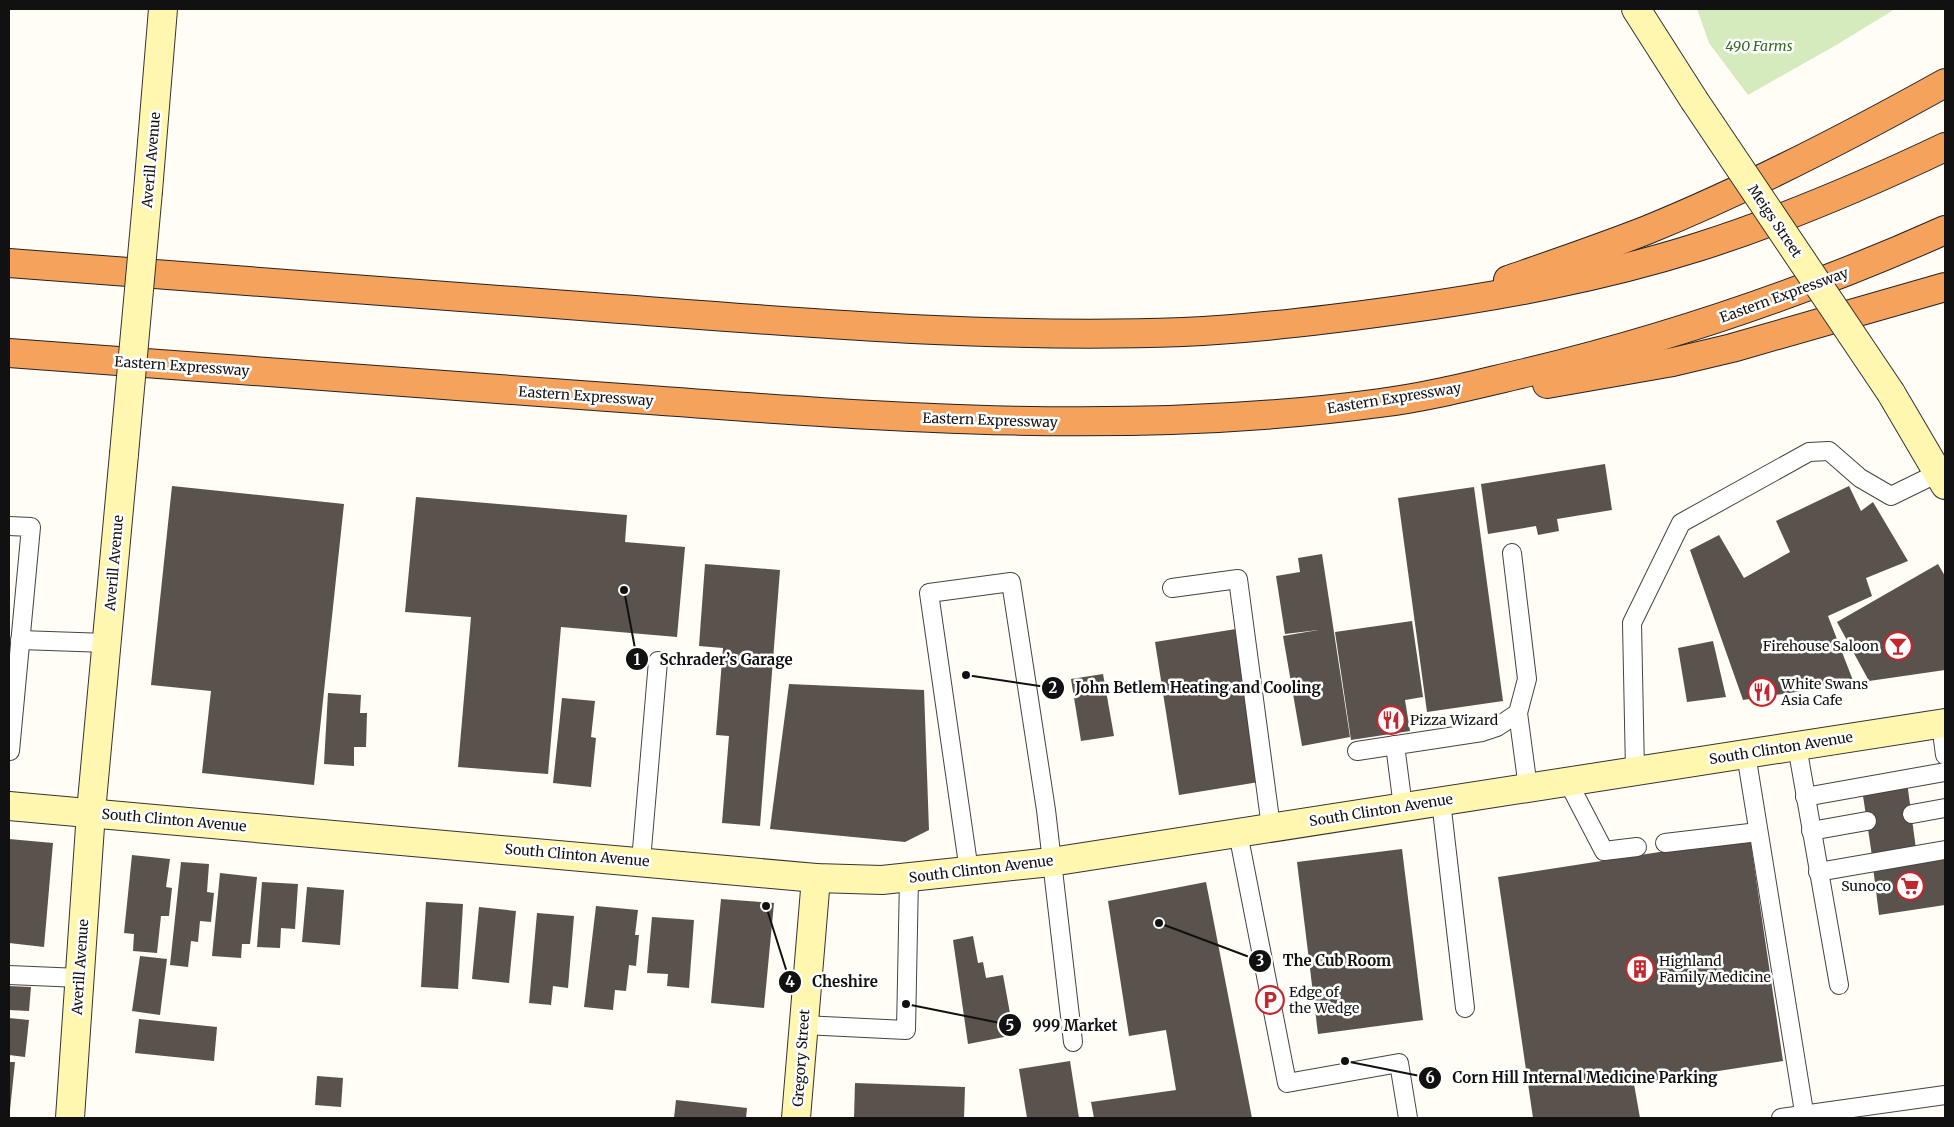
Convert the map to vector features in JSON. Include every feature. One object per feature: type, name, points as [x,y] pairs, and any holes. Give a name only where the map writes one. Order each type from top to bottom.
[{"type":"highway","points":[[1413,308],[1514,277],[1676,218],[1816,153],[1945,83]]},
{"type":"highway","points":[[9,263],[833,325],[959,332],[1073,334],[1183,332],[1298,323],[1413,308],[1588,278],[1700,247],[1804,210],[1860,187],[1945,147]]},
{"type":"highway","name":"Eastern Expressway","points":[[9,353],[924,418],[1038,422],[1155,421],[1271,415],[1386,402],[1558,365],[1678,332],[1826,281],[1945,230]]},
{"type":"highway","points":[[1386,402],[1500,390],[1673,362],[1787,334],[1945,287]]},
{"type":"street","name":"Averill Avenue","points":[[70,1118],[91,812],[163,9]]},
{"type":"street","name":"Meigs Street","points":[[1636,9],[1694,100],[1890,393],[1942,479]]},
{"type":"street","name":"South Clinton Avenue","points":[[9,806],[816,878],[853,880],[909,878],[1051,862],[1943,723]]},
{"type":"street","name":"Gregory Street","points":[[796,1118],[816,878]]},
{"type":"lane","points":[[1635,771],[1632,623],[1682,523],[1808,452],[1829,451],[1860,478],[1891,496],[1942,479]]},
{"type":"lane","points":[[9,526],[31,527],[10,751]]},
{"type":"lane","points":[[1512,553],[1527,679],[1518,713],[1528,788]]},
{"type":"lane","points":[[1172,588],[1238,579],[1271,827]]},
{"type":"lane","points":[[969,871],[929,593],[1011,582],[1046,810],[1073,1042]]},
{"type":"lane","points":[[20,640],[107,643]]},
{"type":"lane","points":[[641,861],[658,660]]},
{"type":"lane","points":[[1357,751],[1482,732],[1497,727],[1518,713]]},
{"type":"lane","points":[[1943,723],[1945,755]]},
{"type":"lane","points":[[1395,745],[1404,807]]},
{"type":"lane","points":[[1797,746],[1839,985]]},
{"type":"lane","points":[[1746,754],[1804,1116]]},
{"type":"lane","points":[[1805,797],[1945,772]]},
{"type":"lane","points":[[1568,782],[1604,852],[1637,847]]},
{"type":"lane","points":[[1441,801],[1465,1008]]},
{"type":"lane","points":[[1912,814],[1945,808]]},
{"type":"lane","points":[[1811,831],[1867,821]]},
{"type":"lane","points":[[1665,844],[1758,832]]},
{"type":"lane","points":[[1238,833],[1287,1083],[1399,1063],[1408,1118]]},
{"type":"lane","points":[[1818,872],[1945,850]]},
{"type":"lane","points":[[803,1024],[906,1030],[909,878]]},
{"type":"lane","points":[[9,975],[80,978]]},
{"type":"lane","points":[[1781,1118],[1945,1095]]},
{"type":"green space","name":"490 Farms","points":[[1697,9],[1895,9],[1748,95],[1709,43]]},
{"type":"building","points":[[1605,464],[1612,510],[1557,519],[1559,531],[1538,535],[1536,526],[1488,534],[1481,484]]},
{"type":"building","points":[[172,486],[344,504],[314,785],[202,773],[211,691],[151,685]]},
{"type":"building","points":[[1849,486],[1861,511],[1873,502],[1908,561],[1866,578],[1872,596],[1828,616],[1854,683],[1743,700],[1690,550],[1719,535],[1744,578],[1790,552],[1776,521]]},
{"type":"building","points":[[1474,487],[1503,701],[1427,712],[1398,498]]},
{"type":"building","points":[[416,497],[627,515],[625,542],[685,547],[677,637],[561,627],[548,774],[458,767],[471,617],[405,612]]},
{"type":"building","points":[[1322,554],[1350,737],[1302,746],[1283,636],[1318,630],[1285,634],[1276,576],[1300,572],[1298,558]]},
{"type":"building","points":[[705,564],[780,570],[760,826],[722,823],[729,736],[716,735],[723,648],[699,646]]},
{"type":"building","name":"Firehouse Saloon","points":[[1938,564],[1945,576],[1945,670],[1869,681],[1837,622]]},
{"type":"building","points":[[1412,621],[1423,697],[1405,700],[1410,731],[1351,740],[1335,632]]},
{"type":"building","points":[[1236,629],[1259,782],[1179,795],[1155,642]]},
{"type":"building","points":[[1713,641],[1726,697],[1687,702],[1678,648]]},
{"type":"building","points":[[1103,674],[1114,736],[1081,741],[1071,679]]},
{"type":"building","points":[[789,684],[924,690],[929,830],[905,842],[770,829]]},
{"type":"building","points":[[328,693],[361,695],[360,713],[367,713],[366,747],[354,747],[354,766],[324,764]]},
{"type":"building","points":[[562,698],[595,701],[591,737],[596,738],[591,787],[553,783]]},
{"type":"building","points":[[1907,782],[1916,849],[1872,856],[1862,789]]},
{"type":"building","name":"Highland Family Medicine","points":[[1750,838],[1783,1061],[1634,1084],[1640,1118],[1533,1118],[1498,877]]},
{"type":"building","points":[[9,839],[53,843],[44,947],[9,943]]},
{"type":"building","points":[[1402,849],[1423,1020],[1318,1034],[1297,862]]},
{"type":"building","points":[[132,855],[170,859],[166,887],[172,888],[169,916],[161,916],[157,953],[133,951],[134,934],[124,933]]},
{"type":"building","name":"Sunoco","points":[[1945,856],[1945,905],[1879,915],[1873,867]]},
{"type":"building","points":[[181,862],[209,864],[207,892],[214,893],[211,922],[200,921],[198,942],[191,941],[188,967],[170,965]]},
{"type":"building","points":[[220,873],[257,877],[250,944],[242,944],[241,958],[212,956]]},
{"type":"building","points":[[262,882],[298,884],[295,929],[281,928],[280,948],[257,947]]},
{"type":"building","points":[[1206,882],[1252,1118],[1094,1118],[1091,1102],[1176,1090],[1166,1030],[1129,1036],[1108,901]]},
{"type":"building","points":[[307,887],[344,890],[340,945],[302,942]]},
{"type":"building","points":[[721,899],[774,903],[764,1008],[711,1003]]},
{"type":"building","points":[[426,902],[463,904],[458,989],[421,987]]},
{"type":"building","points":[[596,906],[638,910],[635,935],[639,935],[636,966],[629,965],[626,991],[615,990],[613,1010],[584,1007]]},
{"type":"building","points":[[479,907],[516,911],[509,983],[472,979]]},
{"type":"building","points":[[537,913],[574,916],[568,988],[553,986],[551,1005],[529,1003]]},
{"type":"building","points":[[652,917],[694,920],[689,988],[667,986],[668,974],[647,973]]},
{"type":"building","points":[[973,936],[978,963],[983,962],[986,978],[1003,975],[1014,1035],[968,1044],[953,940]]},
{"type":"building","points":[[140,956],[167,959],[160,1015],[132,1011]]},
{"type":"building","points":[[9,986],[31,987],[29,1011],[9,1010]]},
{"type":"building","points":[[9,1018],[29,1020],[25,1057],[9,1055]]},
{"type":"building","points":[[139,1019],[217,1027],[214,1061],[135,1053]]},
{"type":"building","points":[[1070,1061],[1079,1118],[1027,1118],[1019,1069]]},
{"type":"building","points":[[9,1062],[15,1062],[10,1110],[9,1110]]},
{"type":"building","points":[[317,1076],[343,1078],[341,1107],[315,1105]]},
{"type":"building","points":[[855,1083],[965,1087],[964,1118],[854,1118]]},
{"type":"building","points":[[676,1100],[747,1108],[746,1118],[674,1118]]},
{"type":"place","name":"Schrader’s Garage","points":[[624,590]]},
{"type":"place","name":"Firehouse Saloon","points":[[1898,646]]},
{"type":"place","name":"John Betlem Heating and Cooling","points":[[966,675]]},
{"type":"place","name":"White Swans Asia Cafe","points":[[1762,692]]},
{"type":"place","name":"Pizza Wizard","points":[[1391,720]]},
{"type":"place","name":"Sunoco","points":[[1910,886]]},
{"type":"place","name":"Cheshire","points":[[766,906]]},
{"type":"place","name":"The Cub Room","points":[[1159,923]]},
{"type":"place","name":"Highland Family Medicine","points":[[1640,969]]},
{"type":"place","name":"Edge of the Wedge","points":[[1270,1000]]},
{"type":"place","name":"999 Market","points":[[906,1004]]},
{"type":"place","name":"Corn Hill Internal Medicine Parking","points":[[1345,1061]]}]
